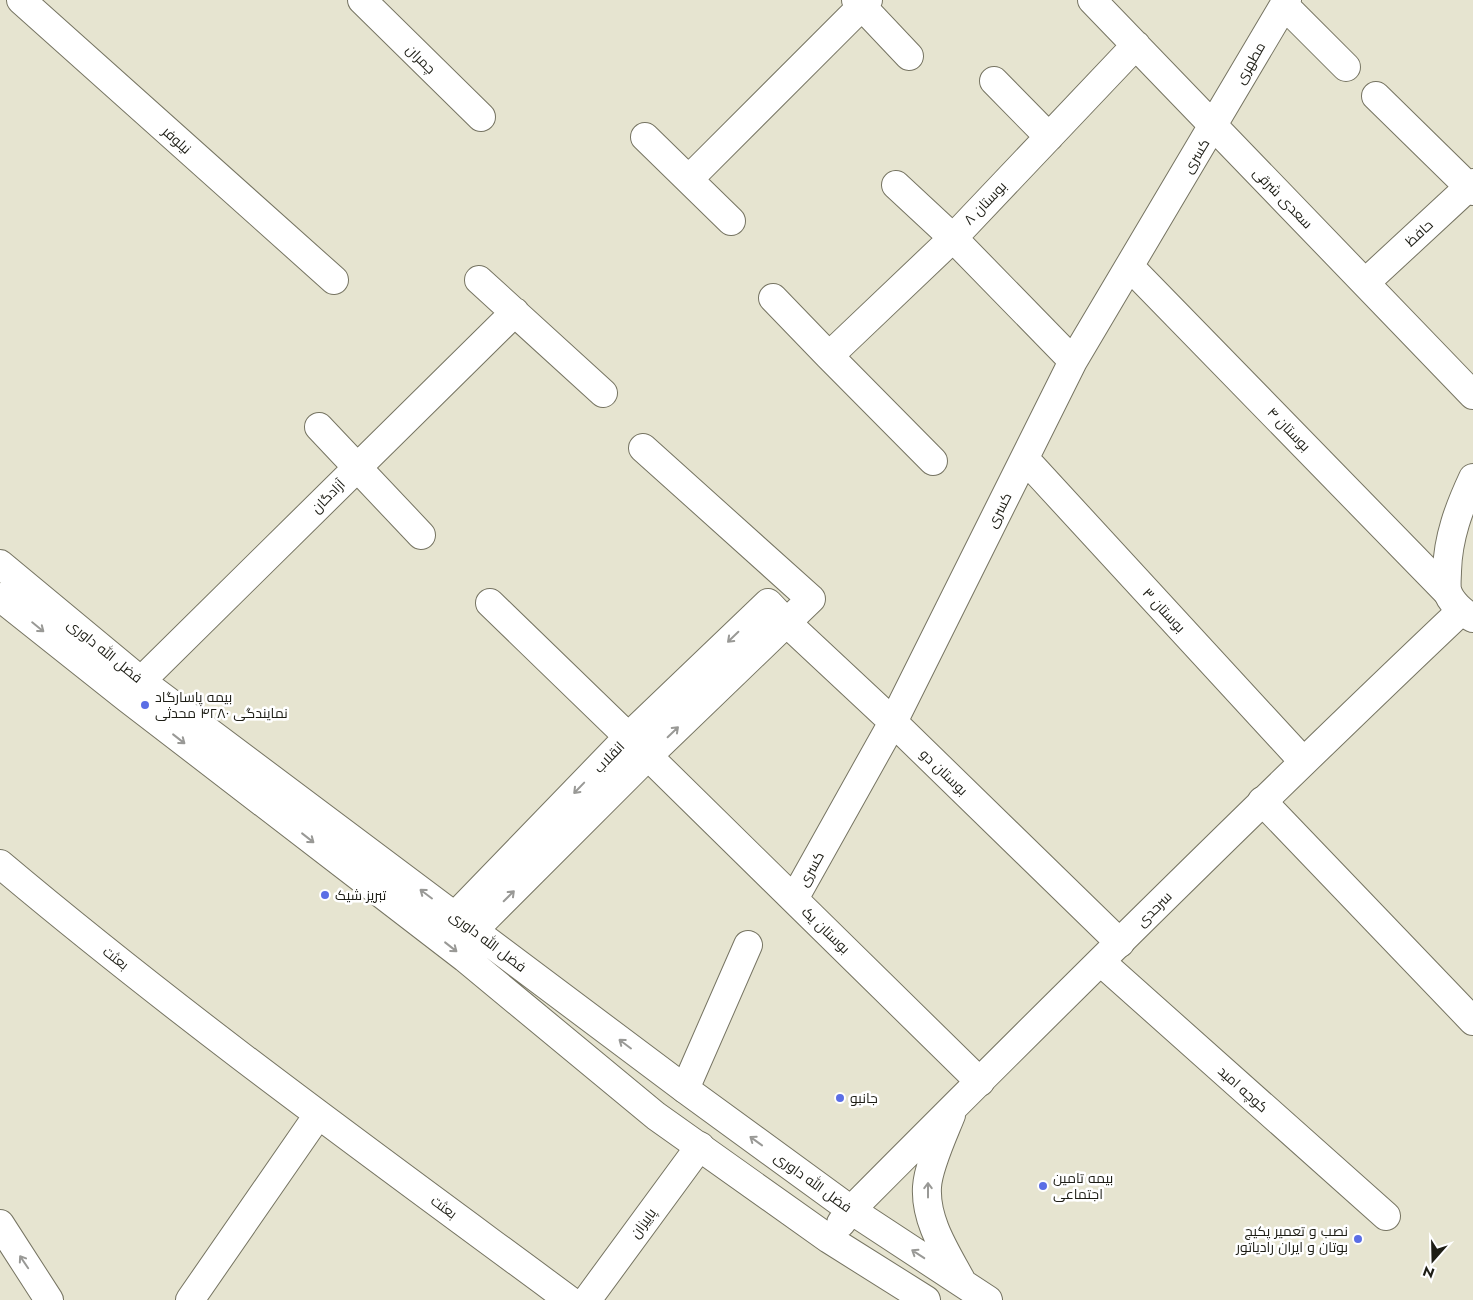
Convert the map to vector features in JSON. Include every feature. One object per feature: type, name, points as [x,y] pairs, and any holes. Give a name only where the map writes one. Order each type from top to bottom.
[{"type":"street","name":"نیلوفر","points":[[21,0],[334,280]]},
{"type":"street","name":"چمران","points":[[362,0],[481,117]]},
{"type":"street","name":"سعدی شرقی","points":[[1092,0],[1473,395]]},
{"type":"street","points":[[688,179],[862,2],[909,56]]},
{"type":"street","points":[[1286,3],[1346,68]]},
{"type":"street","name":"مطهری","points":[[1213,126],[1286,3]]},
{"type":"street","name":"بوستان ۸","points":[[829,356],[953,238],[1136,45]]},
{"type":"street","points":[[994,81],[1049,137]]},
{"type":"street","points":[[1376,96],[1471,187]]},
{"type":"street","name":"کسری","points":[[794,899],[893,722],[1073,361],[1213,126]]},
{"type":"street","points":[[645,137],[731,220]]},
{"type":"street","points":[[896,185],[953,238],[1073,361]]},
{"type":"street","name":"حافظ","points":[[1365,283],[1471,187]]},
{"type":"street","name":"بوستان ۴","points":[[1130,267],[1460,607]]},
{"type":"street","points":[[479,280],[603,393]]},
{"type":"street","points":[[773,298],[934,461]]},
{"type":"street","name":"آزادگان","points":[[141,681],[515,312]]},
{"type":"street","points":[[319,427],[421,535]]},
{"type":"street","name":"انقلاب","points":[[464,923],[648,756],[812,600],[643,448]]},
{"type":"street","name":"بوستان ۳","points":[[1024,459],[1303,761]]},
{"type":"street","points":[[1460,607],[1448,554],[1452,528],[1473,478]]},
{"type":"street","name":"فضل الله داوری","points":[[0,564],[141,681],[685,1089],[851,1210],[988,1300]]},
{"type":"street","name":"فضل الله داوری","points":[[0,597],[127,698],[464,958],[656,1116],[829,1239],[926,1300]]},
{"type":"street","name":"بوستان یک","points":[[490,603],[980,1082]]},
{"type":"street","name":"انقلاب","points":[[464,923],[628,737],[768,603]]},
{"type":"street","name":"بوستان دو","points":[[768,603],[786,623],[893,722],[1120,943]]},
{"type":"street","name":"سرحدی","points":[[829,1239],[851,1210],[1460,607]]},
{"type":"street","points":[[1262,801],[1473,1021]]},
{"type":"street","name":"بعثت","points":[[0,864],[80,930],[318,1115],[569,1300]]},
{"type":"street","points":[[685,1089],[748,945]]},
{"type":"street","name":"کوچه امید","points":[[1101,962],[1386,1216]]},
{"type":"street","points":[[954,1107],[932,1164],[927,1187],[929,1212],[940,1242],[963,1284]]},
{"type":"street","points":[[190,1300],[318,1115]]},
{"type":"street","name":"پاییزان","points":[[587,1300],[700,1146]]},
{"type":"street","points":[[0,1224],[49,1300]]},
{"type":"place","name":"بیمه پاسارگاد نمایندگی ۴۲۸۰ محدثی","points":[[145,705]]},
{"type":"place","name":"تبریز شیک","points":[[325,895]]},
{"type":"place","name":"جانبو","points":[[840,1098]]},
{"type":"place","name":"بیمه تامین اجتماعی","points":[[1043,1186]]},
{"type":"place","name":"نصب و تعمیر پکیج بوتان و ایران رادیاتور","points":[[1358,1239]]}]
